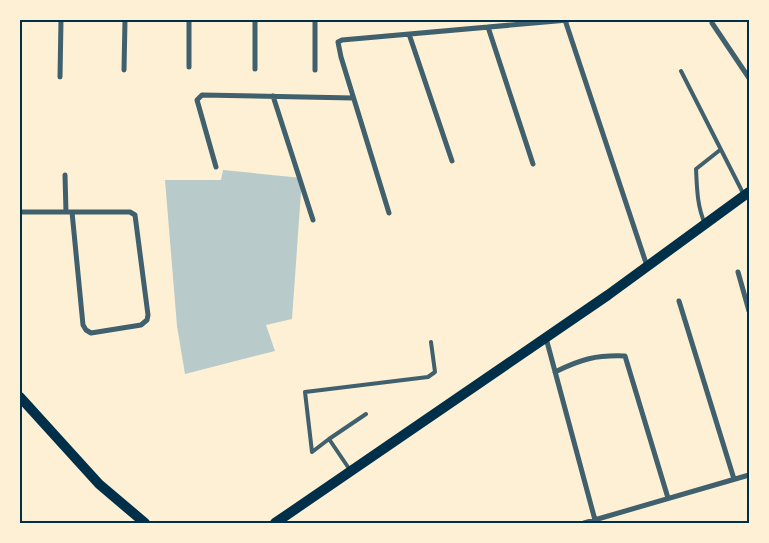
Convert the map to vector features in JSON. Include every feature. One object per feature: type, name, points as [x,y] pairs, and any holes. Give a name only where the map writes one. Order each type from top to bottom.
[{"type":"main road","points":[[275,523],[546,338],[746,194]]},
{"type":"main road","points":[[20,397],[99,484],[145,523]]},
{"type":"street","points":[[60,77],[61,20]]},
{"type":"street","points":[[124,70],[125,20]]},
{"type":"street","points":[[189,20],[189,67]]},
{"type":"street","points":[[254,68],[255,20]]},
{"type":"street","points":[[315,70],[316,20]]},
{"type":"street","points":[[389,212],[338,42],[342,40],[567,20],[648,266]]},
{"type":"street","points":[[712,23],[749,78]]},
{"type":"street","points":[[488,27],[533,164]]},
{"type":"street","points":[[408,34],[452,161]]},
{"type":"street","points":[[216,167],[197,100],[199,96],[354,98]]},
{"type":"street","points":[[273,96],[313,220]]},
{"type":"street","points":[[20,212],[69,212],[130,212],[135,215],[148,315],[147,320],[140,325],[91,332],[86,330],[83,325],[69,212],[65,175]]},
{"type":"street","points":[[738,272],[749,311]]},
{"type":"street","points":[[678,301],[734,479]]},
{"type":"street","points":[[546,338],[595,520]]},
{"type":"street","points":[[555,372],[579,360],[602,355],[625,356],[668,498]]},
{"type":"street","points":[[584,523],[749,475]]},
{"type":"lane","points":[[681,71],[720,150],[746,194]]},
{"type":"lane","points":[[705,224],[697,196],[696,169],[720,150]]},
{"type":"lane","points":[[366,414],[312,452],[305,392],[428,377],[435,372],[431,342]]},
{"type":"lane","points":[[329,439],[350,470]]},
{"type":"shaded area","points":[[223,170],[302,178],[292,319],[266,325],[275,351],[185,374],[177,326],[165,180],[221,180]]}]
